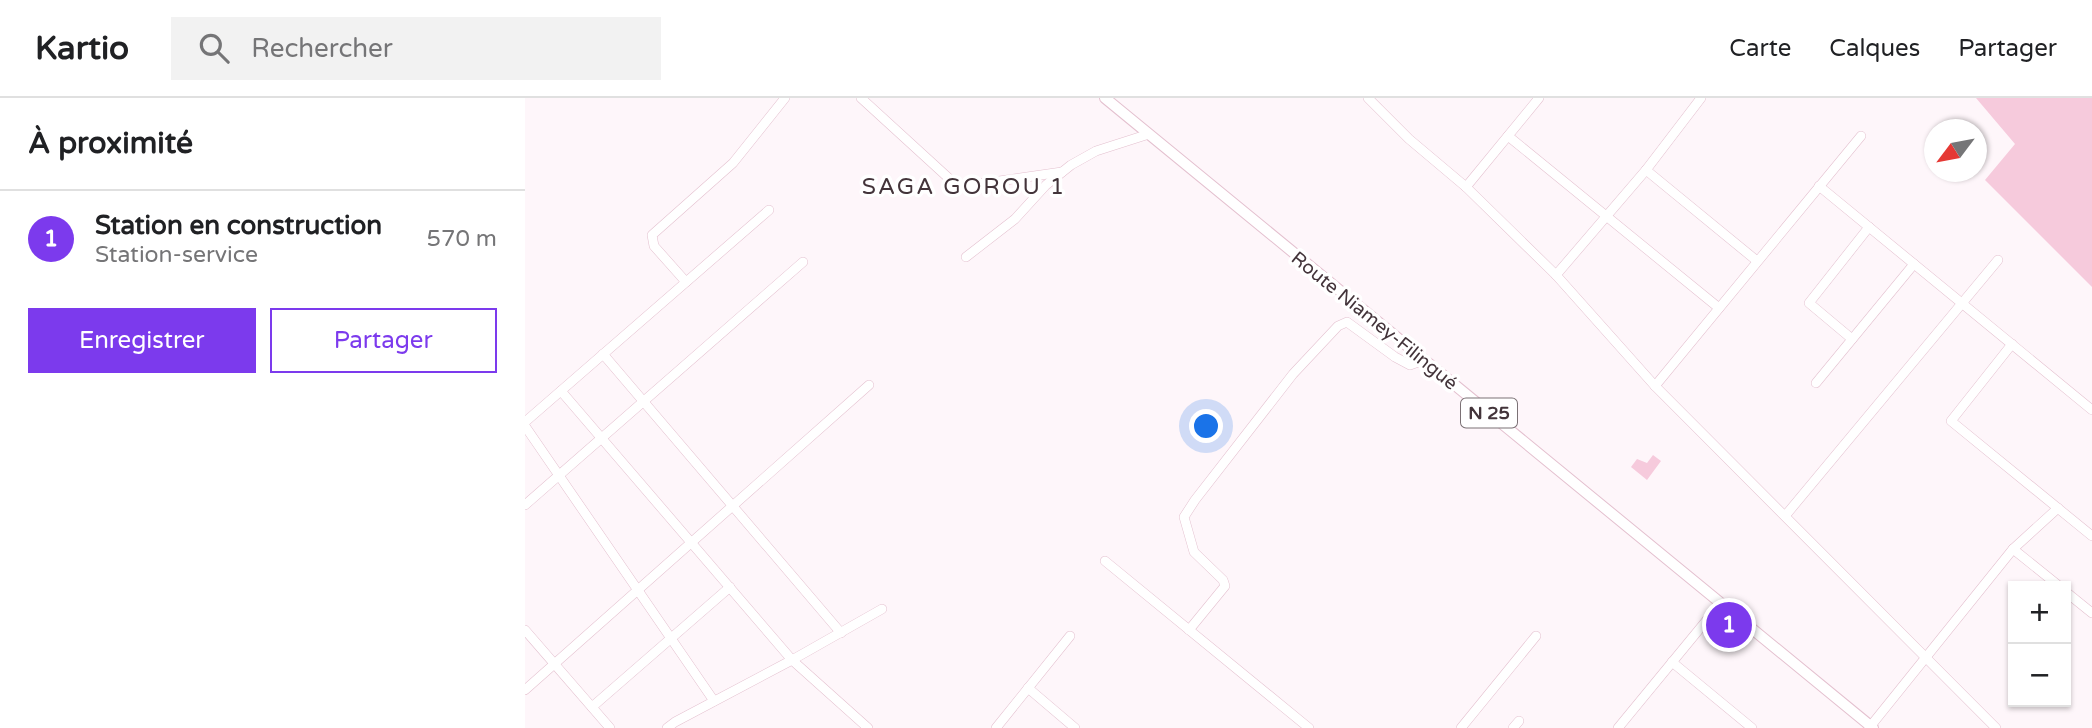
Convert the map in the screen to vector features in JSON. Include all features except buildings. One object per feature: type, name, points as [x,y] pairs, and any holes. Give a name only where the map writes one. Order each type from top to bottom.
[{"type":"main road","name":"Route Niamey-Filingué","points":[[1105,98],[1871,727]]},
{"type":"street","points":[[686,282],[654,246],[652,235],[733,163],[785,98]]},
{"type":"street","points":[[861,98],[954,183],[964,186],[1062,172]]},
{"type":"street","points":[[1368,98],[1409,139],[1466,187],[1556,275],[1655,386],[1996,728]]},
{"type":"street","points":[[1466,187],[1539,98]]},
{"type":"street","points":[[1556,275],[1646,170],[1699,99]]},
{"type":"street","points":[[966,257],[1015,219],[1046,185],[1062,172],[1096,152],[1149,134]]},
{"type":"street","points":[[1508,136],[1719,308]]},
{"type":"street","points":[[1655,386],[1861,136]]},
{"type":"street","points":[[1646,170],[1757,261]]},
{"type":"street","points":[[1819,186],[2092,410]]},
{"type":"street","points":[[714,701],[525,424],[769,210]]},
{"type":"street","points":[[1852,339],[1809,303],[1869,227]]},
{"type":"street","points":[[1784,516],[1998,260]]},
{"type":"street","points":[[525,505],[803,262]]},
{"type":"street","points":[[1816,383],[1914,264]]},
{"type":"street","points":[[1189,630],[1225,586],[1223,580],[1194,552],[1184,517],[1293,374],[1338,326],[1347,322],[1410,365],[1424,360]]},
{"type":"street","points":[[2012,344],[1951,421],[2092,537]]},
{"type":"street","points":[[603,354],[841,633]]},
{"type":"street","points":[[525,690],[869,385]]},
{"type":"street","points":[[561,391],[792,660],[869,728]]},
{"type":"street","points":[[1871,727],[2013,549],[2058,508]]},
{"type":"street","points":[[2013,549],[2053,581]]},
{"type":"street","points":[[1105,561],[1309,728]]},
{"type":"street","points":[[592,707],[730,587]]},
{"type":"street","points":[[2071,596],[2092,613]]},
{"type":"street","points":[[1618,728],[1720,604]]},
{"type":"street","points":[[667,728],[882,609]]},
{"type":"street","points":[[525,630],[610,728]]},
{"type":"street","points":[[996,728],[1070,636]]},
{"type":"street","points":[[1461,728],[1536,636]]},
{"type":"street","points":[[1672,662],[1752,728]]},
{"type":"street","points":[[1028,688],[1075,728]]},
{"type":"shaded area","points":[[1976,98],[2092,98],[2092,287],[1987,182],[1987,178],[2015,144]]},
{"type":"shaded area","points":[[1653,455],[1661,461],[1647,480],[1631,467],[1637,459],[1647,463]]},
{"type":"place","name":"Station en construction","points":[[1729,625]]},
{"type":"district","name":"SAGA GOROU 1","points":[[964,186]]}]
